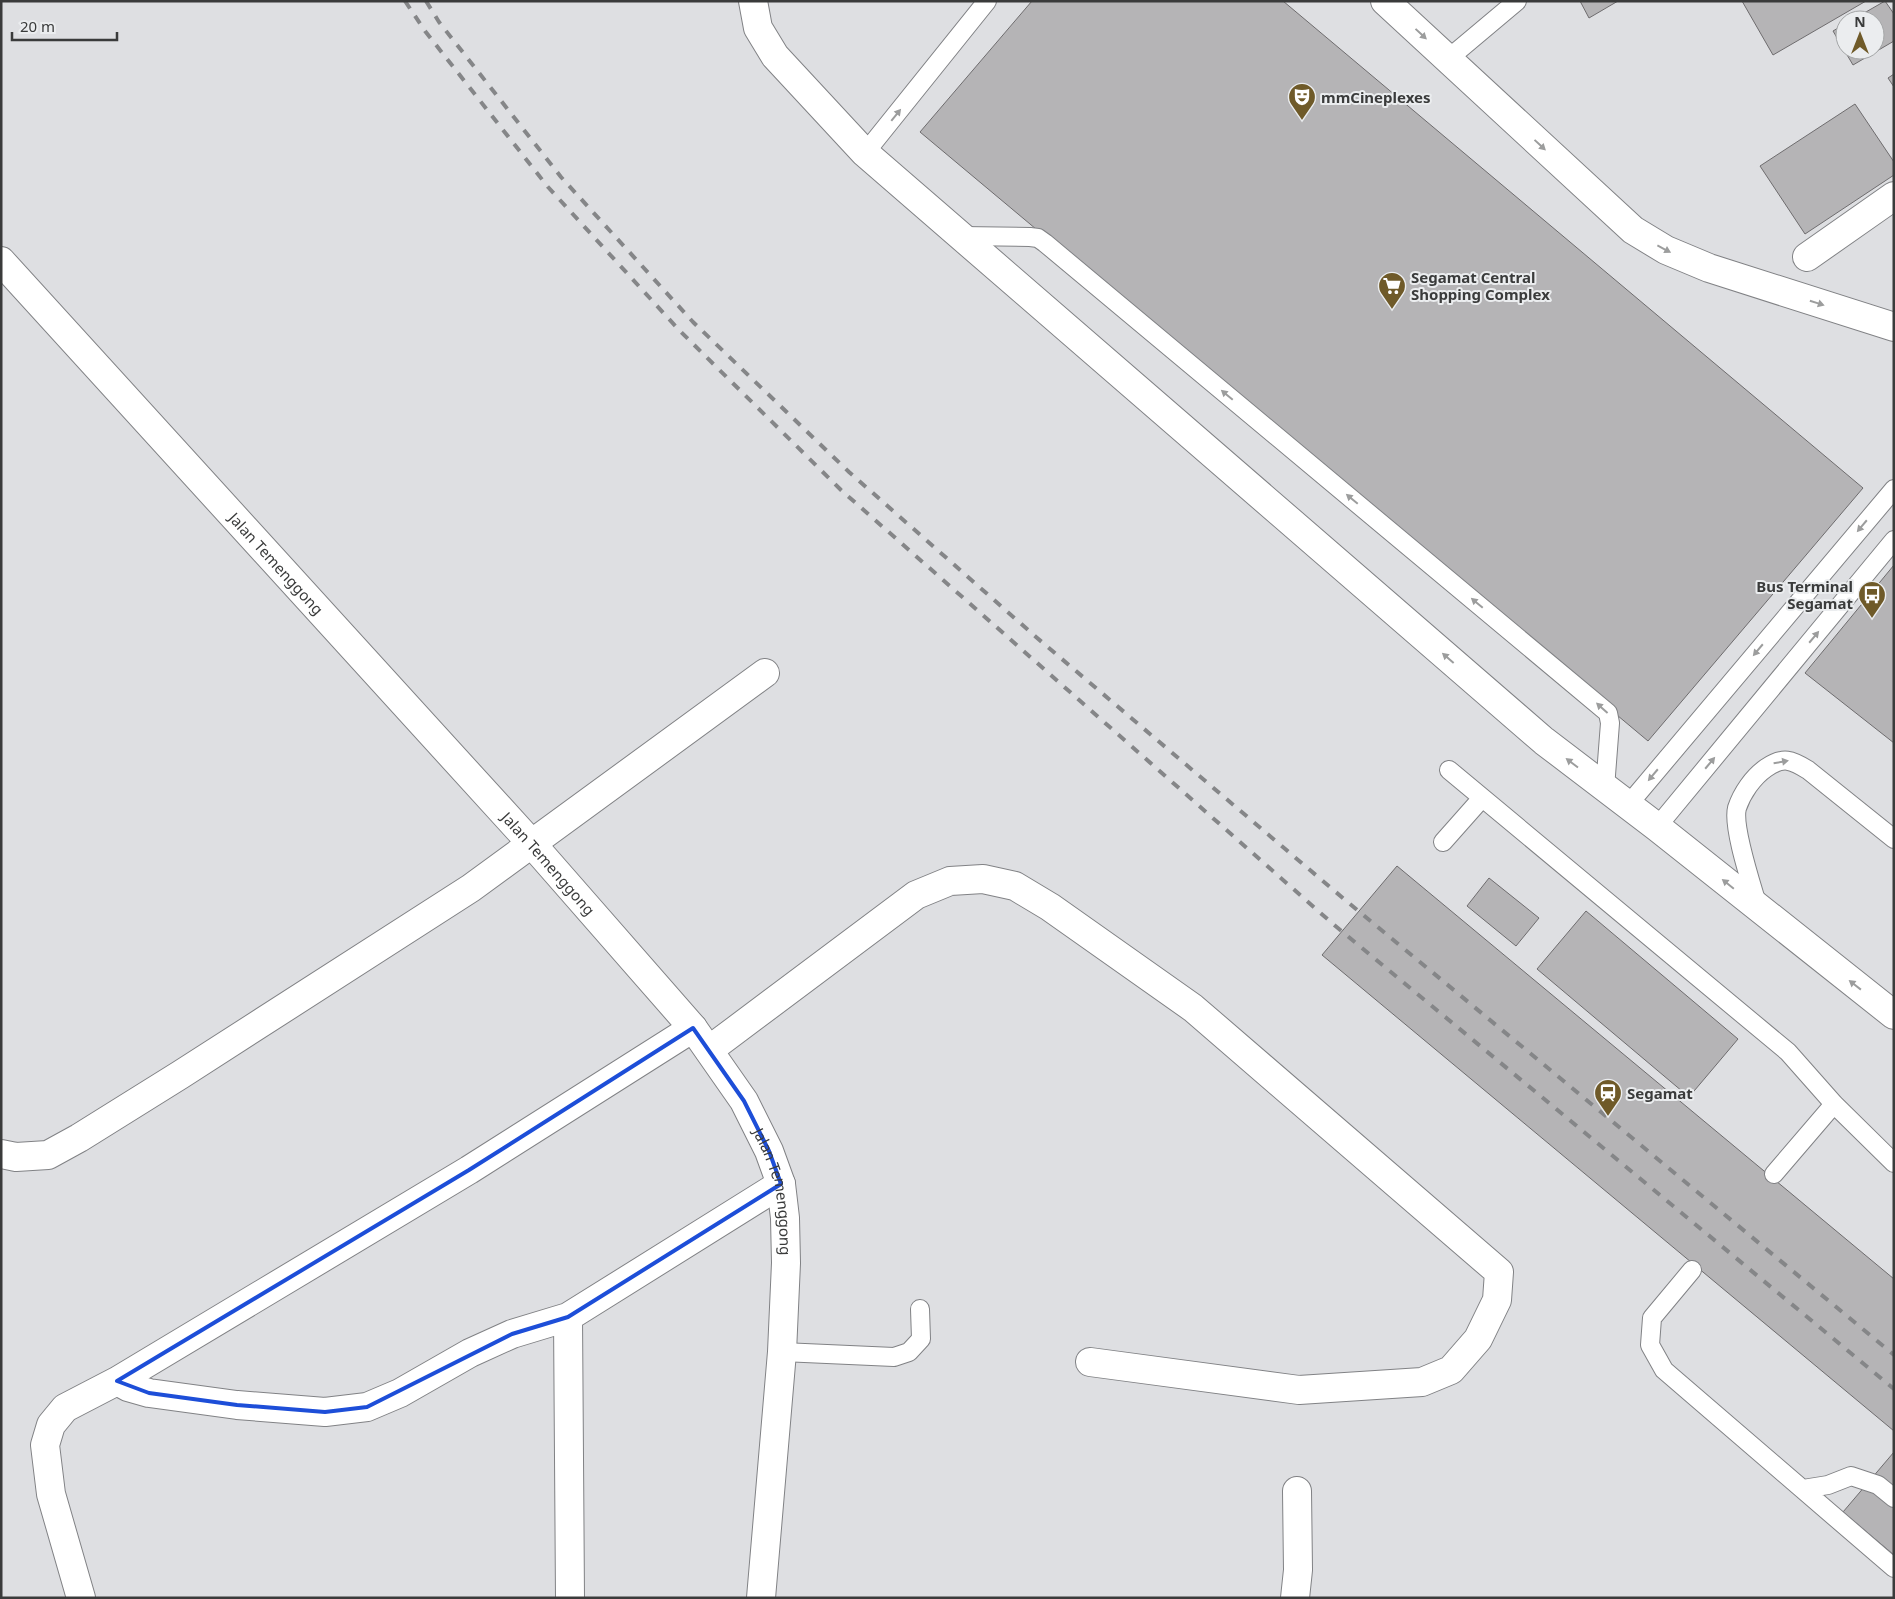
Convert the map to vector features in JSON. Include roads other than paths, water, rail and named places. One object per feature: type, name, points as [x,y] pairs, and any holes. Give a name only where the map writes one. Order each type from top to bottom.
[{"type":"street","points":[[753,1],[758,28],[775,56],[865,153],[1544,742],[1657,827],[1759,910],[1894,1015]]},
{"type":"street","points":[[1385,1],[1633,230],[1666,250],[1718,271],[1894,327]]},
{"type":"street","points":[[1807,258],[1894,196]]},
{"type":"street","name":"Jalan Temenggong","points":[[4,271],[532,844],[693,1028],[744,1101],[770,1151],[781,1184],[785,1218],[786,1263],[782,1352],[761,1598]]},
{"type":"street","points":[[1,1154],[16,1157],[48,1155],[79,1138],[471,888],[765,672]]},
{"type":"street","points":[[709,1050],[916,895],[950,881],[984,880],[1015,886],[1050,907],[1193,1008],[1499,1272],[1497,1300],[1478,1338],[1451,1370],[1422,1382],[1299,1390],[1090,1362]]},
{"type":"street","points":[[81,1598],[51,1494],[45,1445],[51,1425],[65,1408],[116,1381],[469,1170],[693,1028]]},
{"type":"street","points":[[116,1381],[149,1393],[237,1405],[325,1412],[367,1407],[400,1393],[470,1353],[512,1334],[568,1317],[781,1184]]},
{"type":"street","points":[[568,1317],[570,1598]]},
{"type":"street","points":[[1295,1598],[1298,1570],[1296,1491]]},
{"type":"lane","points":[[865,153],[987,1]]},
{"type":"lane","points":[[1448,59],[1517,1]]},
{"type":"lane","points":[[961,236],[1030,237],[1038,238],[1045,243],[1608,712],[1610,723],[1605,788]]},
{"type":"lane","points":[[1628,805],[1894,489]]},
{"type":"lane","points":[[1657,827],[1894,540]]},
{"type":"lane","points":[[1759,910],[1737,829],[1737,809],[1747,787],[1763,770],[1776,761],[1787,760],[1797,763],[1808,770],[1894,839]]},
{"type":"lane","points":[[1449,770],[1788,1052],[1834,1104],[1894,1163]]},
{"type":"lane","points":[[1443,842],[1482,798]]},
{"type":"lane","points":[[1774,1174],[1834,1104]]},
{"type":"lane","points":[[1692,1270],[1652,1318],[1650,1346],[1664,1370],[1894,1568]]},
{"type":"lane","points":[[782,1352],[894,1357],[909,1352],[921,1338],[920,1309]]},
{"type":"lane","points":[[1802,1489],[1828,1485],[1851,1476],[1878,1485],[1894,1498]]},
{"type":"railway","points":[[405,1],[425,31],[548,187],[680,331],[841,490],[1333,924],[1894,1389]]},
{"type":"railway","points":[[426,1],[439,22],[561,177],[693,322],[849,472],[1036,637],[1344,899],[1894,1355]]},
{"type":"place","name":"mmCineplexes","points":[[1302,121]]},
{"type":"place","name":"Segamat Central Shopping Complex","points":[[1392,310]]},
{"type":"place","name":"Bus Terminal Segamat","points":[[1872,619]]},
{"type":"place","name":"Segamat","points":[[1608,1117]]}]
